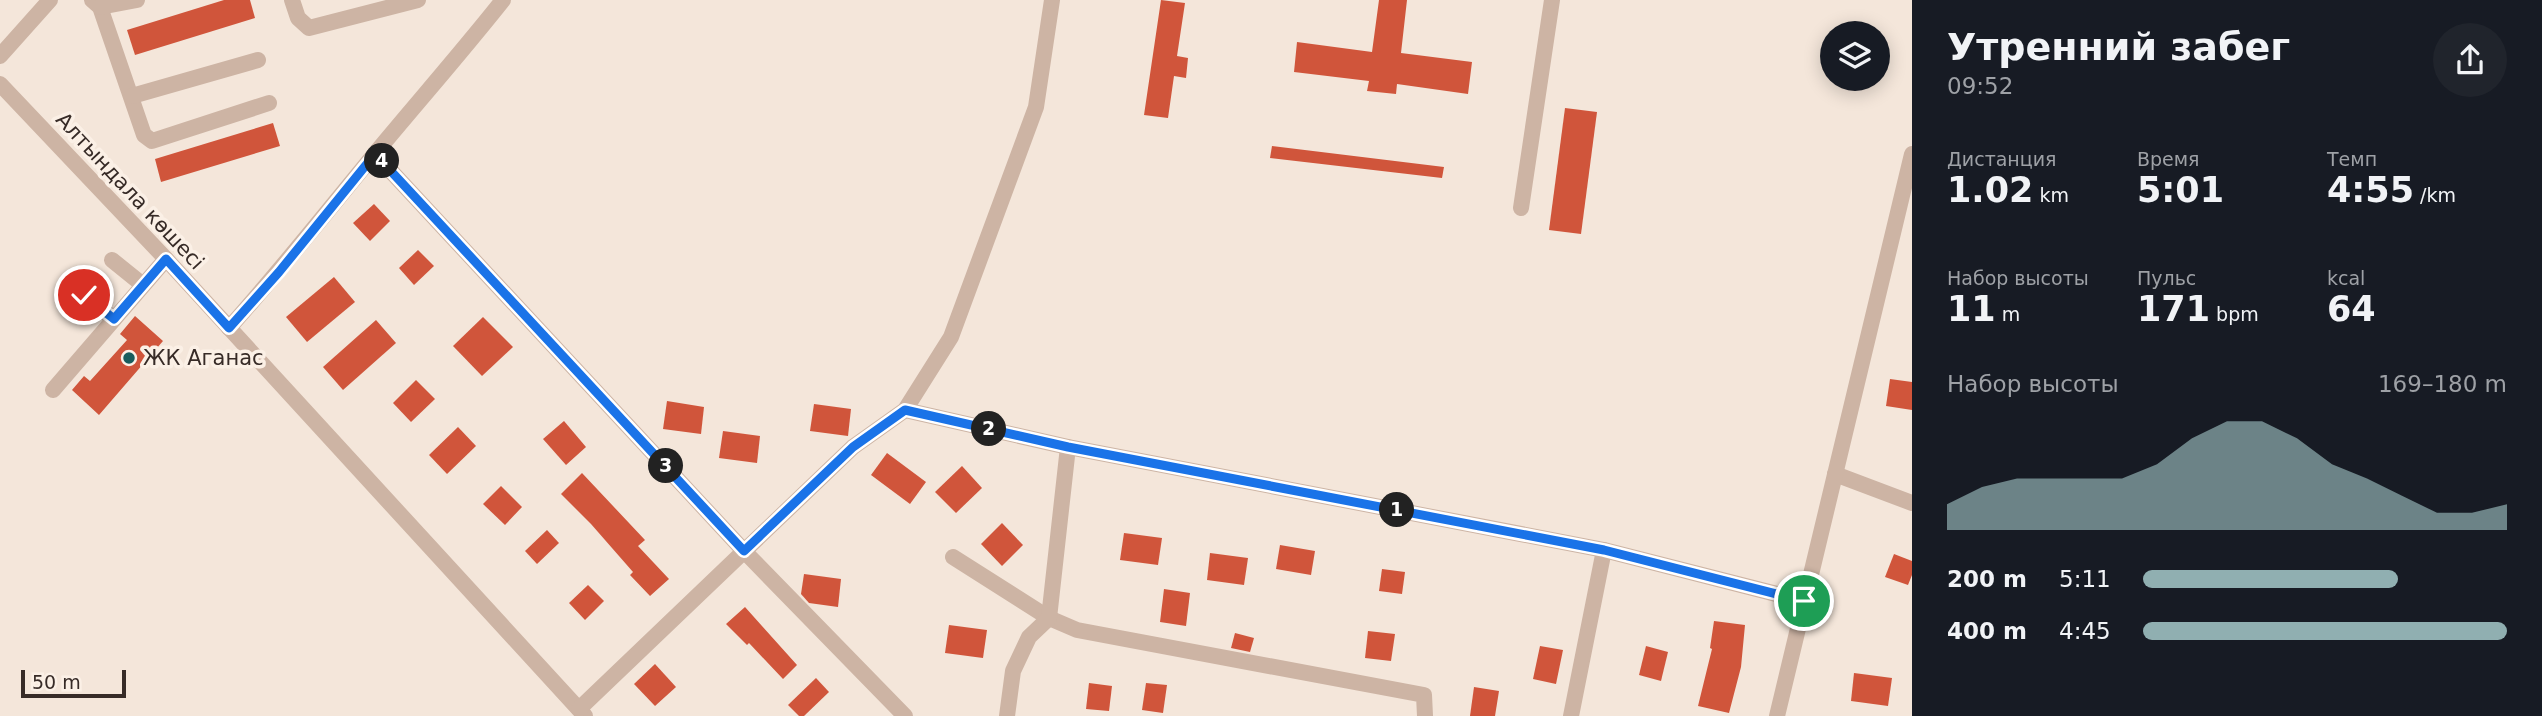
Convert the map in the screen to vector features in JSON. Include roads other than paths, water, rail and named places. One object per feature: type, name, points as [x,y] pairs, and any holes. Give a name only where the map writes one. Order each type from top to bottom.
[{"type":"street","points":[[0,56],[50,0]]},
{"type":"street","points":[[137,0],[96,4],[132,96],[144,135],[152,141],[269,103]]},
{"type":"street","points":[[292,0],[298,18],[309,28],[418,0]]},
{"type":"street","points":[[229,328],[449,69],[503,0]]},
{"type":"street","points":[[582,713],[744,551],[853,447],[905,410],[951,337],[1036,107],[1052,0]]},
{"type":"street","points":[[1521,208],[1552,0]]},
{"type":"street","points":[[132,96],[258,60]]},
{"type":"street","name":"Алтындала көшесі","points":[[0,84],[166,259],[582,713]]},
{"type":"street","points":[[375,154],[744,551],[905,716]]},
{"type":"street","points":[[1777,716],[1835,474],[1904,221],[1912,154]]},
{"type":"street","points":[[53,390],[166,259]]},
{"type":"street","points":[[113,260],[143,285]]},
{"type":"street","points":[[84,295],[114,319]]},
{"type":"street","points":[[905,410],[1068,447],[1604,550],[1804,601]]},
{"type":"street","points":[[1007,716],[1013,671],[1029,637],[1049,618],[1068,447]]},
{"type":"street","points":[[1835,474],[1912,503]]},
{"type":"street","points":[[1571,716],[1604,550]]},
{"type":"street","points":[[953,557],[1049,618],[1077,630],[1424,695],[1425,716]]},
{"type":"place","name":"ЖК Аганас","points":[[129,358]]}]
